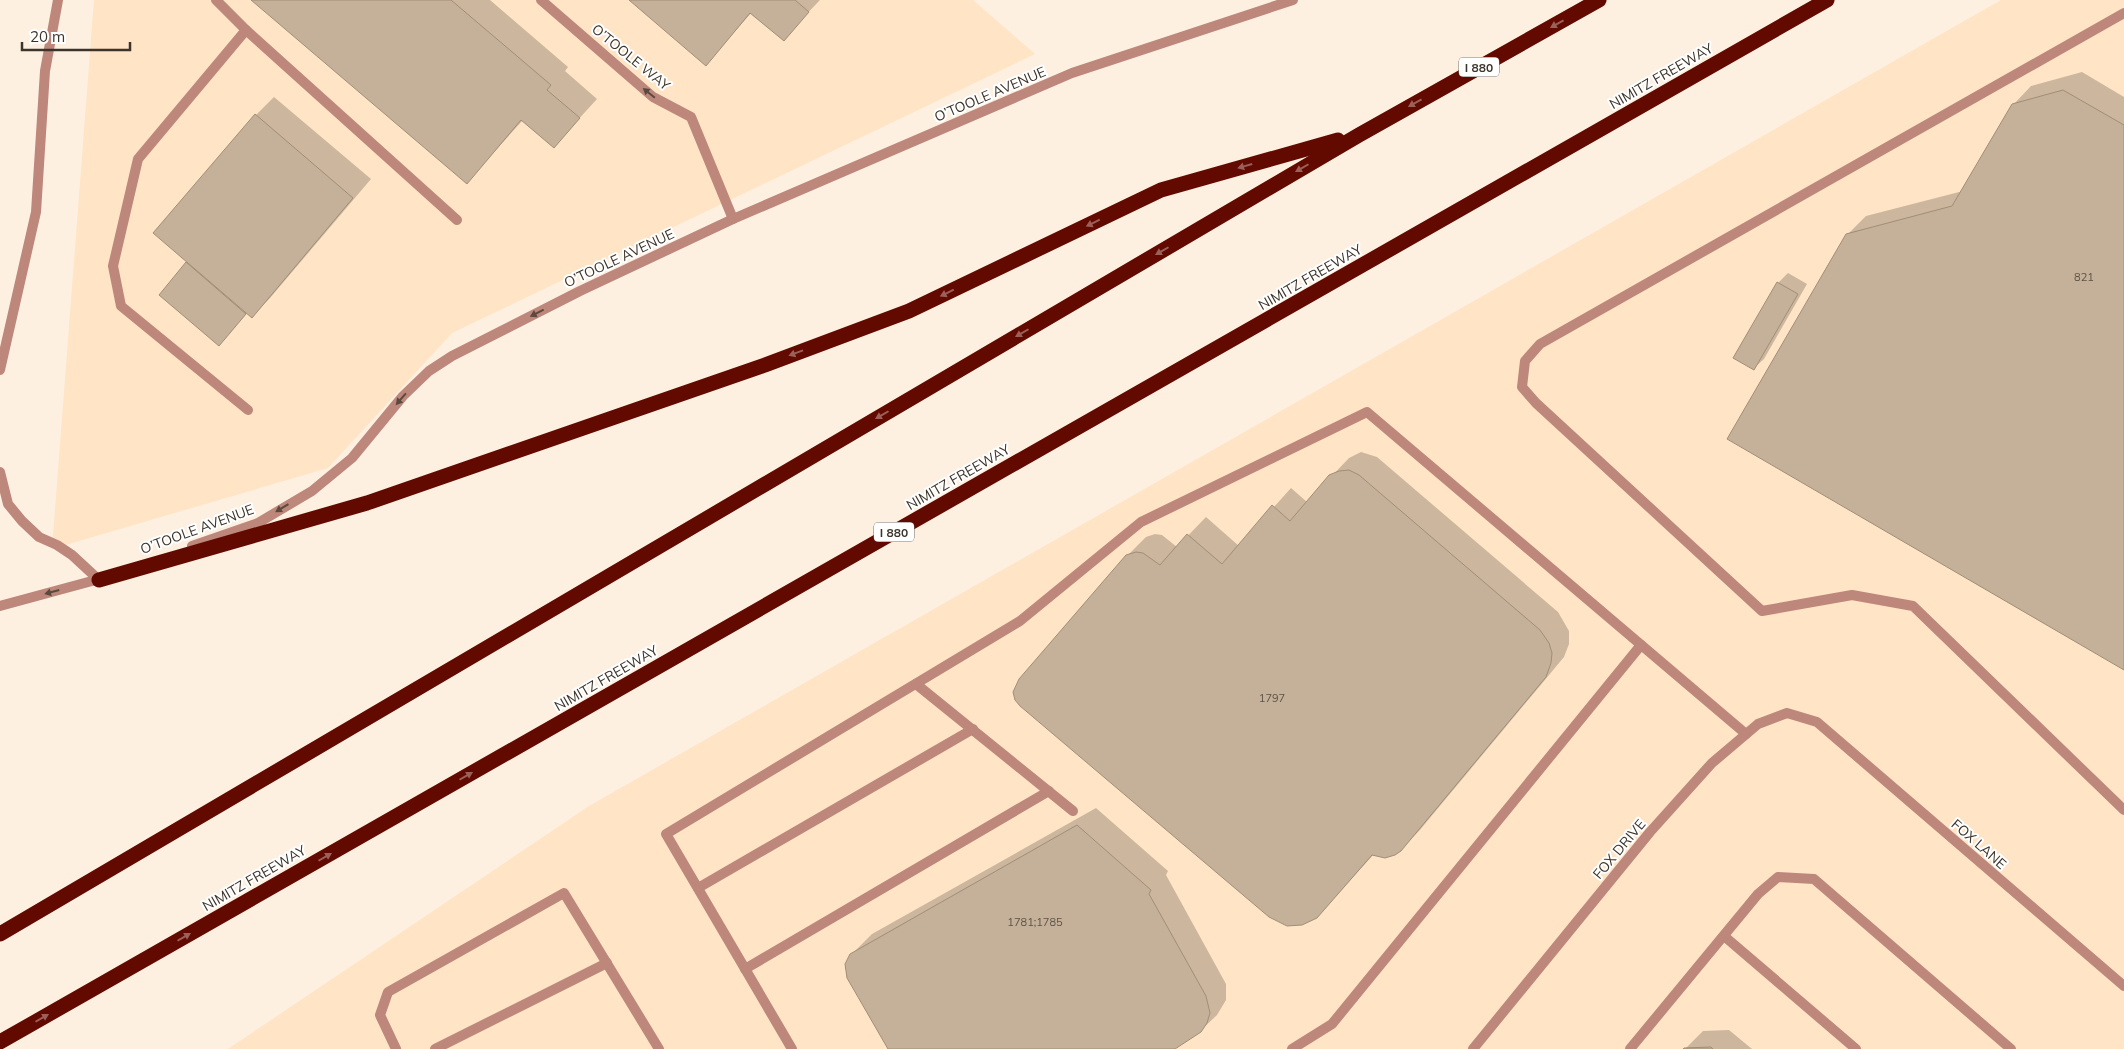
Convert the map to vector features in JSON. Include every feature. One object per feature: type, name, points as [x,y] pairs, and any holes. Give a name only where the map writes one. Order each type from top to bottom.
[{"type":"highway","name":"I 880","points":[[0,934],[1359,134],[1599,0]]},
{"type":"highway","name":"NIMITZ FREEWAY","points":[[0,1042],[1827,0]]},
{"type":"highway","points":[[99,580],[367,504],[765,365],[909,311],[1161,190],[1359,134]]},
{"type":"street","points":[[0,370],[36,212],[45,71],[58,0]]},
{"type":"street","points":[[216,0],[246,30],[457,220]]},
{"type":"street","name":"O’TOOLE WAY","points":[[541,0],[653,97],[691,117],[733,219]]},
{"type":"street","name":"O’TOOLE AVENUE","points":[[0,606],[99,580],[258,523],[312,491],[352,458],[403,396],[429,371],[452,356],[580,291],[733,219],[1072,73],[1294,0]]},
{"type":"street","points":[[2124,12],[1540,344],[1525,361],[1522,387],[1536,403],[1762,612],[1852,595],[1913,606],[2124,810]]},
{"type":"street","points":[[246,30],[138,160],[113,266],[121,306],[248,410]]},
{"type":"street","points":[[792,1049],[666,834],[1020,621],[1141,522],[1367,412],[1746,734]]},
{"type":"street","points":[[0,472],[8,504],[22,521],[39,537],[57,545],[72,555],[99,580]]},
{"type":"street","points":[[1292,1049],[1332,1024],[1641,645]]},
{"type":"street","points":[[916,684],[1072,811]]},
{"type":"street","name":"FOX DRIVE","points":[[1473,1049],[1650,832],[1712,762],[1758,724],[1787,713],[1817,722]]},
{"type":"street","name":"FOX LANE","points":[[1817,722],[2124,986]]},
{"type":"street","points":[[698,888],[973,729]]},
{"type":"street","points":[[745,969],[1049,791]]},
{"type":"street","points":[[1630,1049],[1758,894],[1778,877],[1814,879],[2010,1049]]},
{"type":"street","points":[[396,1049],[380,1015],[388,992],[564,893],[659,1049]]},
{"type":"street","points":[[1724,936],[1856,1049]]},
{"type":"street","points":[[435,1049],[607,963]]},
{"type":"shaded area","points":[[94,0],[973,0],[1035,54],[452,333],[328,468],[52,549]]},
{"type":"shaded area","points":[[2001,0],[2124,0],[2124,1049],[228,1049],[589,806]]},
{"type":"building","points":[[251,0],[451,0],[551,85],[547,90],[580,118],[554,148],[521,120],[467,184]]},
{"type":"building","points":[[629,0],[795,0],[809,12],[784,41],[750,13],[706,66]]},
{"type":"building","points":[[2063,90],[2124,125],[2124,670],[1727,439],[1846,234],[1952,206],[2012,104]]},
{"type":"building","points":[[255,114],[353,198],[252,318],[153,233]]},
{"type":"building","points":[[186,262],[246,314],[219,346],[159,295]]},
{"type":"building","points":[[1777,282],[1798,294],[1754,370],[1733,358]]},
{"type":"building","points":[[1349,470],[1359,475],[1540,630],[1549,643],[1552,653],[1551,663],[1546,677],[1401,851],[1385,858],[1372,855],[1317,918],[1302,925],[1287,926],[1269,917],[1020,706],[1015,700],[1013,692],[1019,679],[1126,555],[1136,552],[1143,553],[1160,565],[1187,534],[1222,564],[1272,505],[1290,521],[1329,475]]},
{"type":"building","points":[[1077,825],[1151,890],[1149,894],[1206,996],[1210,1013],[1207,1023],[1201,1032],[1175,1049],[888,1049],[847,978],[845,964],[850,954]]},
{"type":"building","points":[[1711,1047],[1713,1049],[1683,1049],[1684,1048]]}]
